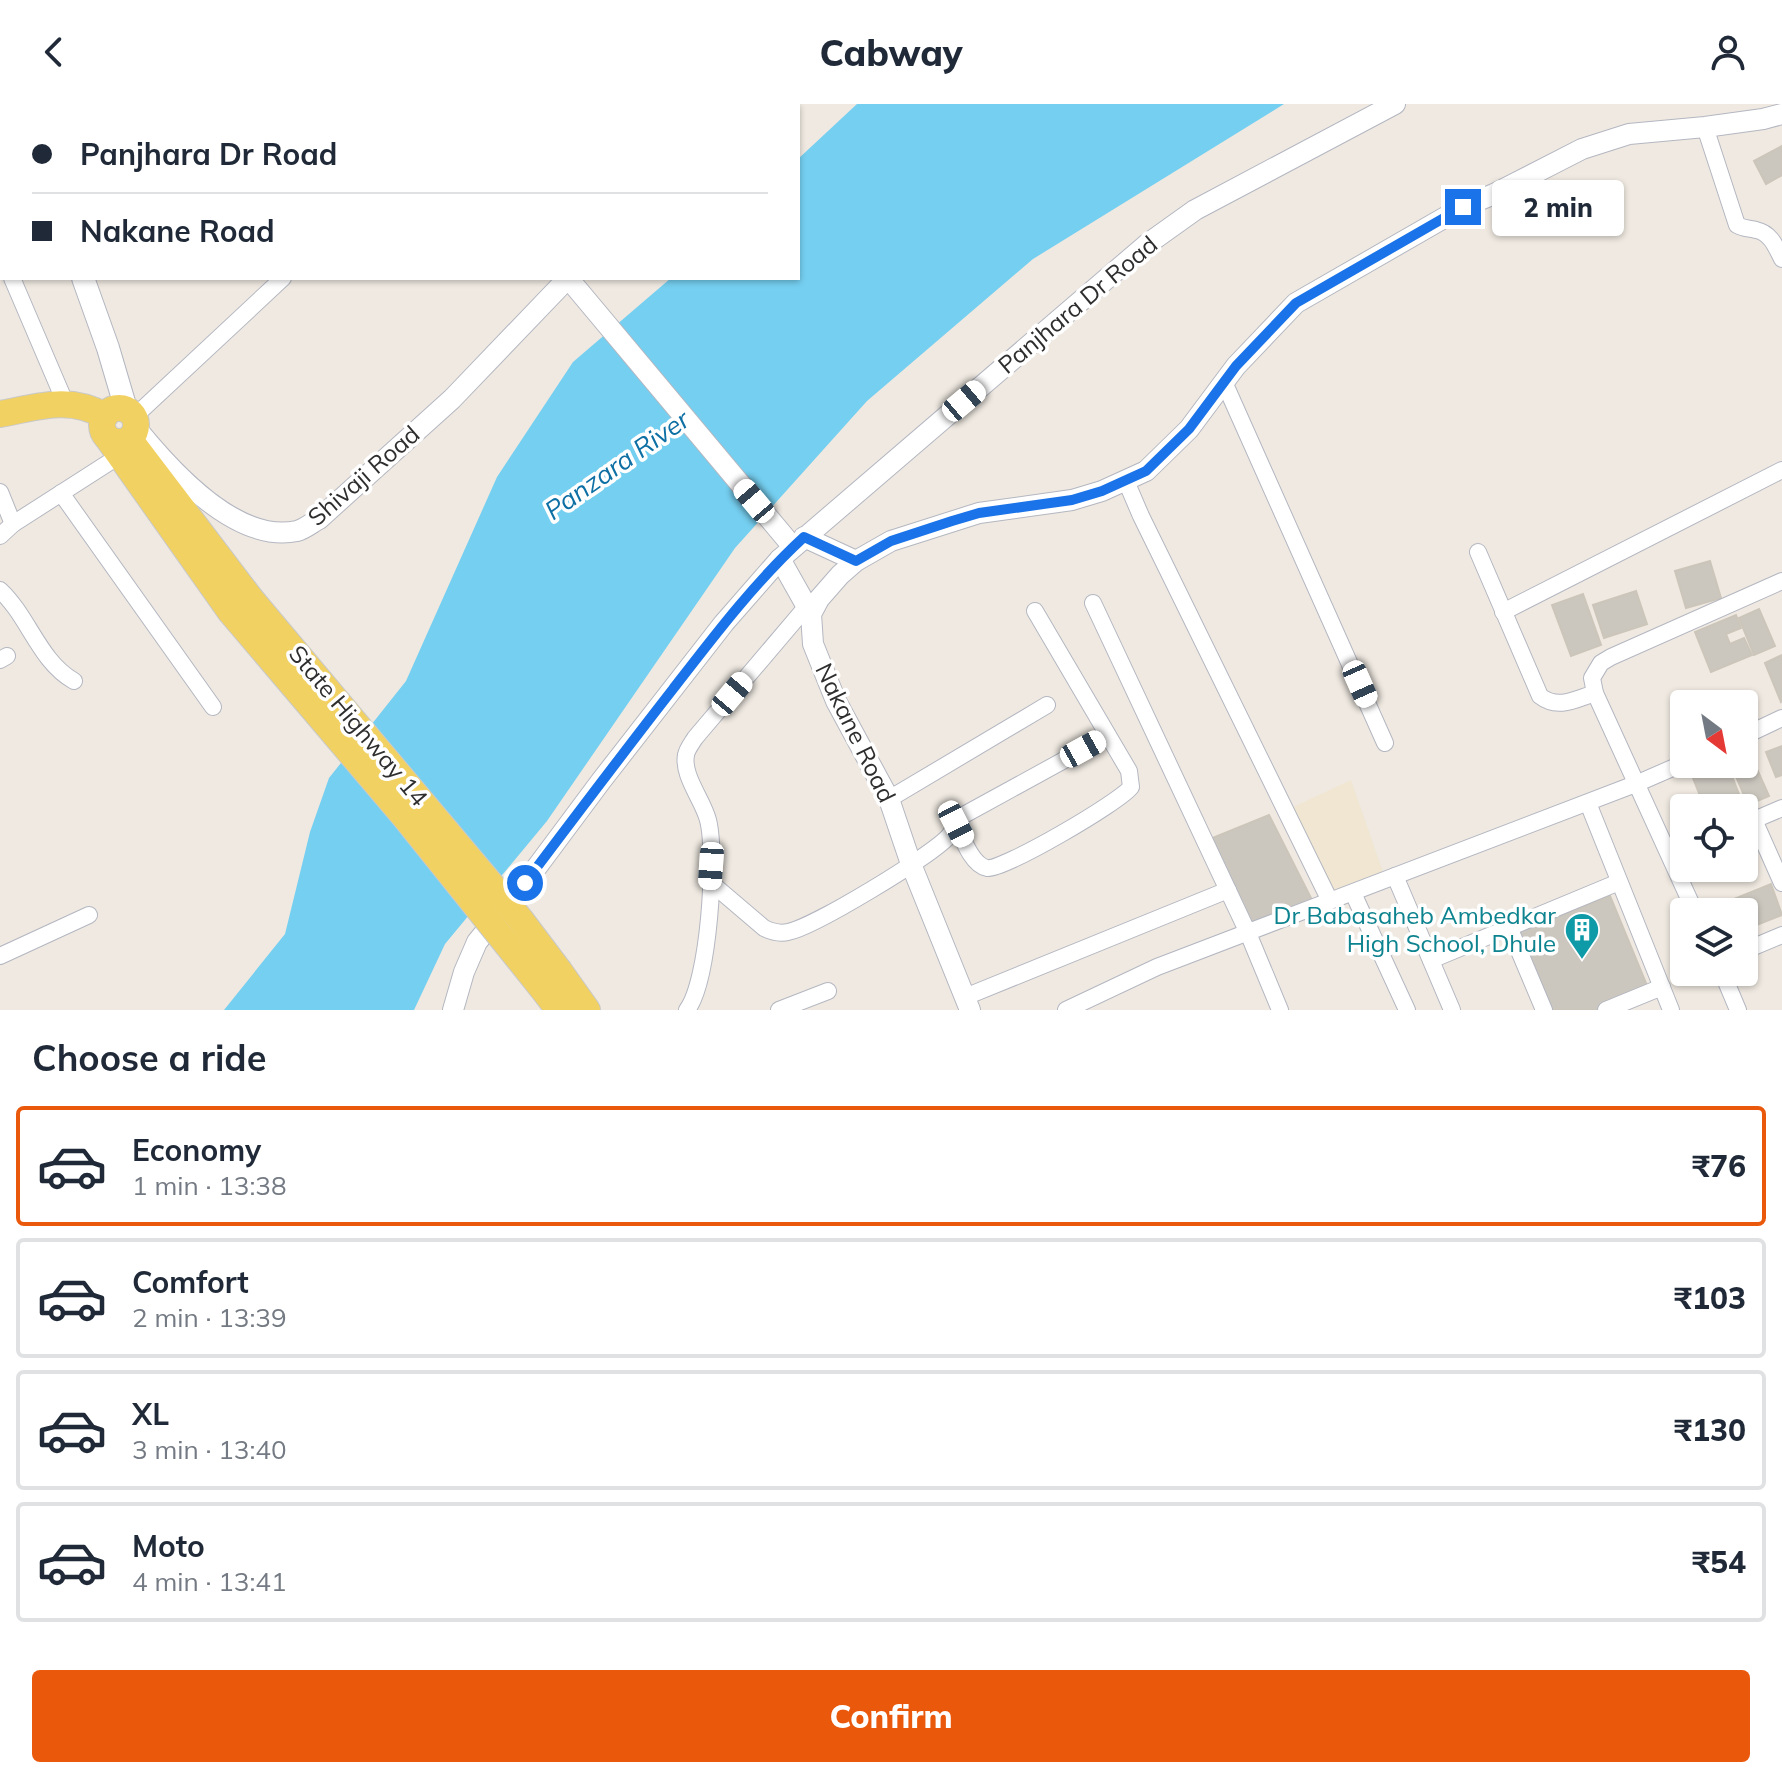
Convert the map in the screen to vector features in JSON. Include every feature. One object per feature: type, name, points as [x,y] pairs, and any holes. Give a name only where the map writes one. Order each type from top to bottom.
[{"type":"main road","points":[[84,280],[108,348],[123,429]]},
{"type":"main road","points":[[0,414],[65,402],[90,407],[123,429]]},
{"type":"main road","name":"State Highway 14","points":[[123,429],[240,604],[405,817],[551,980],[587,1010]]},
{"type":"main road","name":"State Highway 14","points":[[551,980],[559,1010]]},
{"type":"street","name":"Panjhara Dr Road","points":[[453,1010],[477,942],[724,623],[792,548],[1146,245],[1195,210],[1395,104]]},
{"type":"street","points":[[693,1008],[707,939],[711,850],[708,819],[691,778],[686,754],[695,738],[856,561],[891,541],[979,513],[1072,500],[1146,471],[1169,451],[1224,382],[1296,303],[1420,229],[1582,149],[1629,134],[1705,127],[1782,114]]},
{"type":"street","points":[[1705,127],[1737,225],[1764,232],[1772,239],[1782,259]]},
{"type":"street","points":[[13,280],[65,402]]},
{"type":"street","points":[[0,492],[6,530],[61,493],[123,429],[281,280]]},
{"type":"street","name":"Shivaji Road","points":[[123,429],[237,520],[273,531],[299,530],[319,519],[452,399],[566,280]]},
{"type":"street","points":[[570,280],[792,548],[809,610]]},
{"type":"street","points":[[1224,382],[1385,743]]},
{"type":"street","points":[[1503,612],[1782,470]]},
{"type":"street","points":[[1126,481],[1330,901]]},
{"type":"street","points":[[61,493],[213,707]]},
{"type":"street","points":[[792,548],[856,561]]},
{"type":"street","points":[[1478,552],[1540,696],[1549,703],[1559,705],[1595,693]]},
{"type":"street","points":[[1670,841],[1638,783],[1595,693],[1592,678],[1601,663],[1782,581]]},
{"type":"street","points":[[0,590],[14,603],[60,673],[74,681]]},
{"type":"street","points":[[1093,603],[1248,933],[1280,1010]]},
{"type":"street","name":"Nakane Road","points":[[809,610],[813,644],[836,701],[889,799],[911,864],[967,1004]]},
{"type":"street","points":[[956,824],[978,862],[991,868],[1014,859],[1117,801],[1131,787],[1131,781],[1108,736],[1035,611]]},
{"type":"street","points":[[889,799],[1047,705]]},
{"type":"street","points":[[1758,729],[1782,718]]},
{"type":"street","points":[[710,882],[764,928],[773,933],[785,933],[835,910],[911,864],[949,836],[962,816],[1108,736]]},
{"type":"street","points":[[1066,1010],[1157,967],[1670,769]]},
{"type":"street","points":[[1588,803],[1671,1010]]},
{"type":"street","points":[[1758,819],[1782,808]]},
{"type":"street","points":[[1758,839],[1782,883]]},
{"type":"street","points":[[1395,876],[1452,1010]]},
{"type":"street","points":[[1431,960],[1619,882]]},
{"type":"street","points":[[967,1004],[1228,890]]},
{"type":"street","points":[[1353,893],[1407,1010]]},
{"type":"street","points":[[1,953],[89,915]]},
{"type":"street","points":[[1509,927],[1544,1010]]},
{"type":"street","points":[[1758,945],[1782,935]]},
{"type":"street","points":[[1728,986],[1738,1010]]},
{"type":"street","points":[[1606,1010],[1662,987]]},
{"type":"street","points":[[779,1010],[828,991]]},
{"type":"shaded area","points":[[1351,780],[1383,872],[1330,892],[1289,809]]},
{"type":"water","name":"Panzara River","points":[[857,104],[1284,104],[1033,259],[867,401],[735,548],[547,821],[445,944],[414,1010],[224,1010],[285,934],[310,832],[329,778],[406,681],[497,477],[573,362],[669,280],[800,280],[800,157]]},
{"type":"building","points":[[1782,146],[1782,175],[1766,184],[1754,161]]},
{"type":"building","points":[[1710,561],[1721,598],[1686,608],[1675,571]]},
{"type":"building","points":[[1636,591],[1647,624],[1604,638],[1593,605]]},
{"type":"building","points":[[1583,594],[1601,645],[1571,656],[1552,605]]},
{"type":"building","points":[[1759,609],[1775,646],[1754,655],[1739,618]]},
{"type":"building","points":[[1736,615],[1741,628],[1726,634],[1730,644],[1744,638],[1752,655],[1711,672],[1695,632]]},
{"type":"building","points":[[1782,655],[1782,701],[1781,702],[1765,663]]},
{"type":"building","points":[[1782,746],[1782,775],[1776,777],[1766,752]]},
{"type":"building","points":[[1758,771],[1769,796],[1758,801],[1758,794],[1743,794],[1737,778],[1758,778]]},
{"type":"building","points":[[1693,778],[1733,778],[1739,794],[1699,794]]},
{"type":"building","points":[[1269,815],[1313,902],[1251,927],[1210,839]]},
{"type":"building","points":[[1771,884],[1782,915],[1758,924],[1758,898],[1736,898]]},
{"type":"building","name":"Dr Babasaheb Ambedkar High School, Dhule","points":[[1610,896],[1648,988],[1597,1010],[1547,1010],[1514,934]]},
{"type":"place","name":"Dr Babasaheb Ambedkar High School, Dhule","points":[[1582,961]]},
{"type":"route","points":[[525,883],[724,623],[780,559],[804,537],[856,561],[891,541],[979,513],[1072,500],[1102,491],[1146,471],[1189,429],[1236,366],[1296,303],[1463,207]]}]
